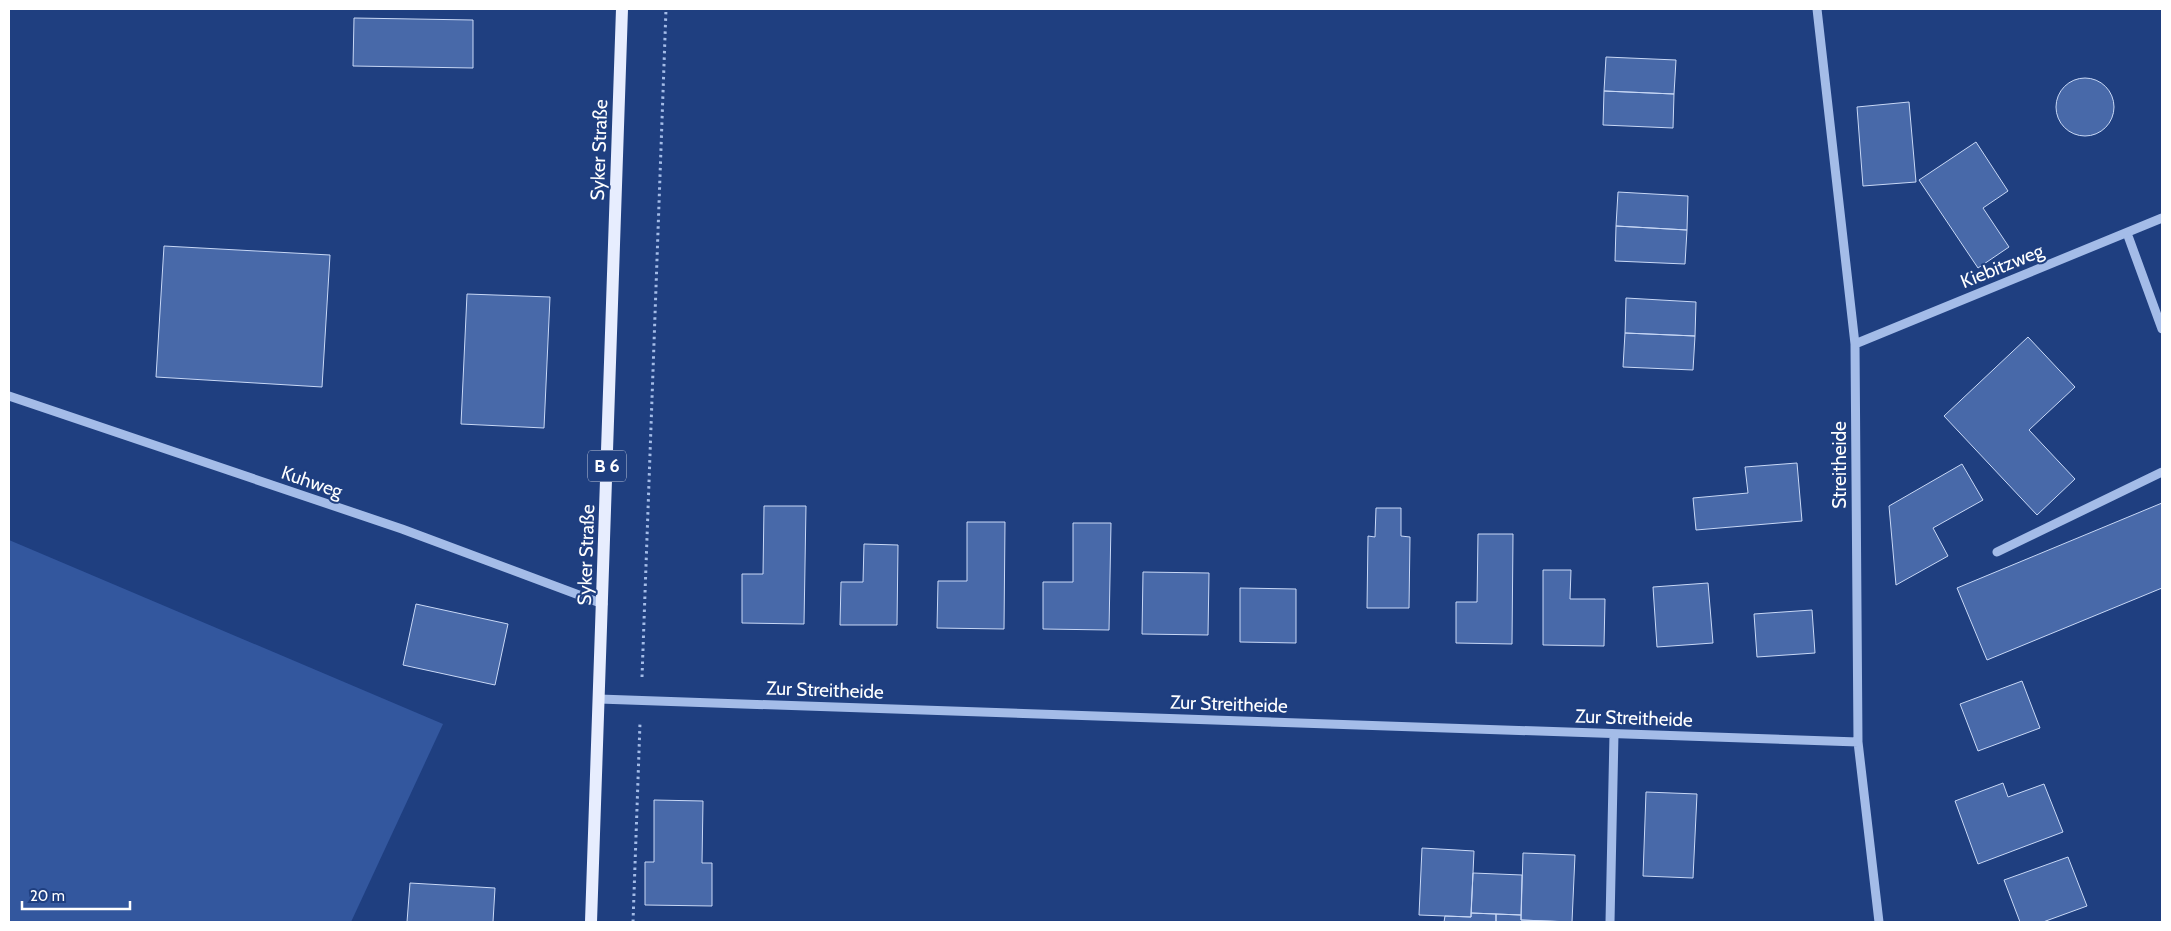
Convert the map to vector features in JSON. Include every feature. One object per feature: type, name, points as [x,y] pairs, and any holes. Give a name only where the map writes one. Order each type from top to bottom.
[{"type":"main road","name":"Syker Straße","points":[[591,922],[622,9]]},
{"type":"street","name":"Streitheide","points":[[1817,9],[1855,344],[1858,742],[1879,922]]},
{"type":"street","name":"Kiebitzweg","points":[[1855,344],[2162,218]]},
{"type":"street","points":[[2126,233],[2162,329]]},
{"type":"street","name":"Kuhweg","points":[[9,396],[402,529],[603,604]]},
{"type":"street","points":[[1997,552],[2162,472]]},
{"type":"street","name":"Zur Streitheide","points":[[600,699],[1858,742]]},
{"type":"street","points":[[1610,922],[1614,734]]},
{"type":"path","points":[[633,922],[666,9]]},
{"type":"shaded area","points":[[9,540],[443,724],[351,922],[9,922]]},
{"type":"building","points":[[354,18],[473,20],[473,68],[353,66]]},
{"type":"building","points":[[1606,57],[1676,60],[1674,94],[1604,91]]},
{"type":"building","points":[[2085,78],[2096,80],[2109,91],[2114,107],[2112,118],[2101,131],[2085,136],[2074,134],[2061,123],[2056,107],[2058,96],[2069,83]]},
{"type":"building","points":[[1604,91],[1674,94],[1673,128],[1603,125]]},
{"type":"building","points":[[1909,102],[1916,182],[1863,186],[1857,107]]},
{"type":"building","points":[[1976,142],[2008,191],[1983,208],[2009,247],[1978,268],[1919,180]]},
{"type":"building","points":[[1618,192],[1688,196],[1687,230],[1616,226]]},
{"type":"building","points":[[1616,226],[1687,230],[1685,264],[1615,261]]},
{"type":"building","points":[[164,246],[330,255],[322,387],[156,377]]},
{"type":"building","points":[[467,294],[550,297],[544,428],[461,424]]},
{"type":"building","points":[[1626,298],[1696,302],[1695,336],[1625,333]]},
{"type":"building","points":[[1625,333],[1695,336],[1693,370],[1623,367]]},
{"type":"building","points":[[2028,337],[2075,387],[2029,430],[2075,479],[2037,515],[1944,416]]},
{"type":"building","points":[[1797,463],[1802,521],[1696,530],[1693,498],[1748,493],[1745,467]]},
{"type":"building","points":[[1962,464],[1983,500],[1933,528],[1948,556],[1896,585],[1889,506]]},
{"type":"building","points":[[2162,503],[2162,588],[1987,660],[1957,588]]},
{"type":"building","points":[[764,506],[806,506],[804,624],[742,623],[742,574],[763,574]]},
{"type":"building","points":[[1376,508],[1401,508],[1401,536],[1410,537],[1409,608],[1367,608],[1368,536],[1375,537]]},
{"type":"building","points":[[967,522],[1005,522],[1004,629],[937,628],[938,581],[967,581]]},
{"type":"building","points":[[1073,523],[1111,523],[1109,630],[1043,629],[1043,582],[1073,582]]},
{"type":"building","points":[[1478,534],[1513,534],[1512,644],[1456,643],[1456,602],[1477,602]]},
{"type":"building","points":[[864,544],[898,545],[897,625],[840,625],[841,582],[863,582]]},
{"type":"building","points":[[1543,570],[1571,570],[1570,599],[1605,599],[1604,646],[1543,645]]},
{"type":"building","points":[[1143,572],[1209,573],[1208,635],[1142,634]]},
{"type":"building","points":[[1708,583],[1713,643],[1657,647],[1653,587]]},
{"type":"building","points":[[1240,588],[1296,589],[1296,643],[1240,642]]},
{"type":"building","points":[[416,604],[508,624],[495,685],[403,665]]},
{"type":"building","points":[[1812,610],[1815,653],[1757,657],[1754,614]]},
{"type":"building","points":[[2022,681],[2040,728],[1978,751],[1960,704]]},
{"type":"building","points":[[2003,783],[2008,797],[2044,784],[2063,832],[1978,864],[1955,801]]},
{"type":"building","points":[[1646,792],[1697,794],[1693,878],[1643,876]]},
{"type":"building","points":[[654,800],[703,801],[702,863],[712,863],[712,906],[645,905],[645,862],[654,862]]},
{"type":"building","points":[[1422,848],[1474,851],[1471,917],[1419,915]]},
{"type":"building","points":[[1523,853],[1575,855],[1572,922],[1521,920]]},
{"type":"building","points":[[2068,857],[2087,906],[2043,922],[2020,922],[2004,880]]},
{"type":"building","points":[[1473,873],[1522,875],[1521,915],[1471,913]]},
{"type":"building","points":[[410,883],[495,888],[493,922],[407,922]]},
{"type":"building","points":[[1471,913],[1496,914],[1496,922],[1444,922],[1445,916],[1471,917]]},
{"type":"building","points":[[1496,914],[1521,915],[1521,920],[1569,922],[1496,922]]}]
